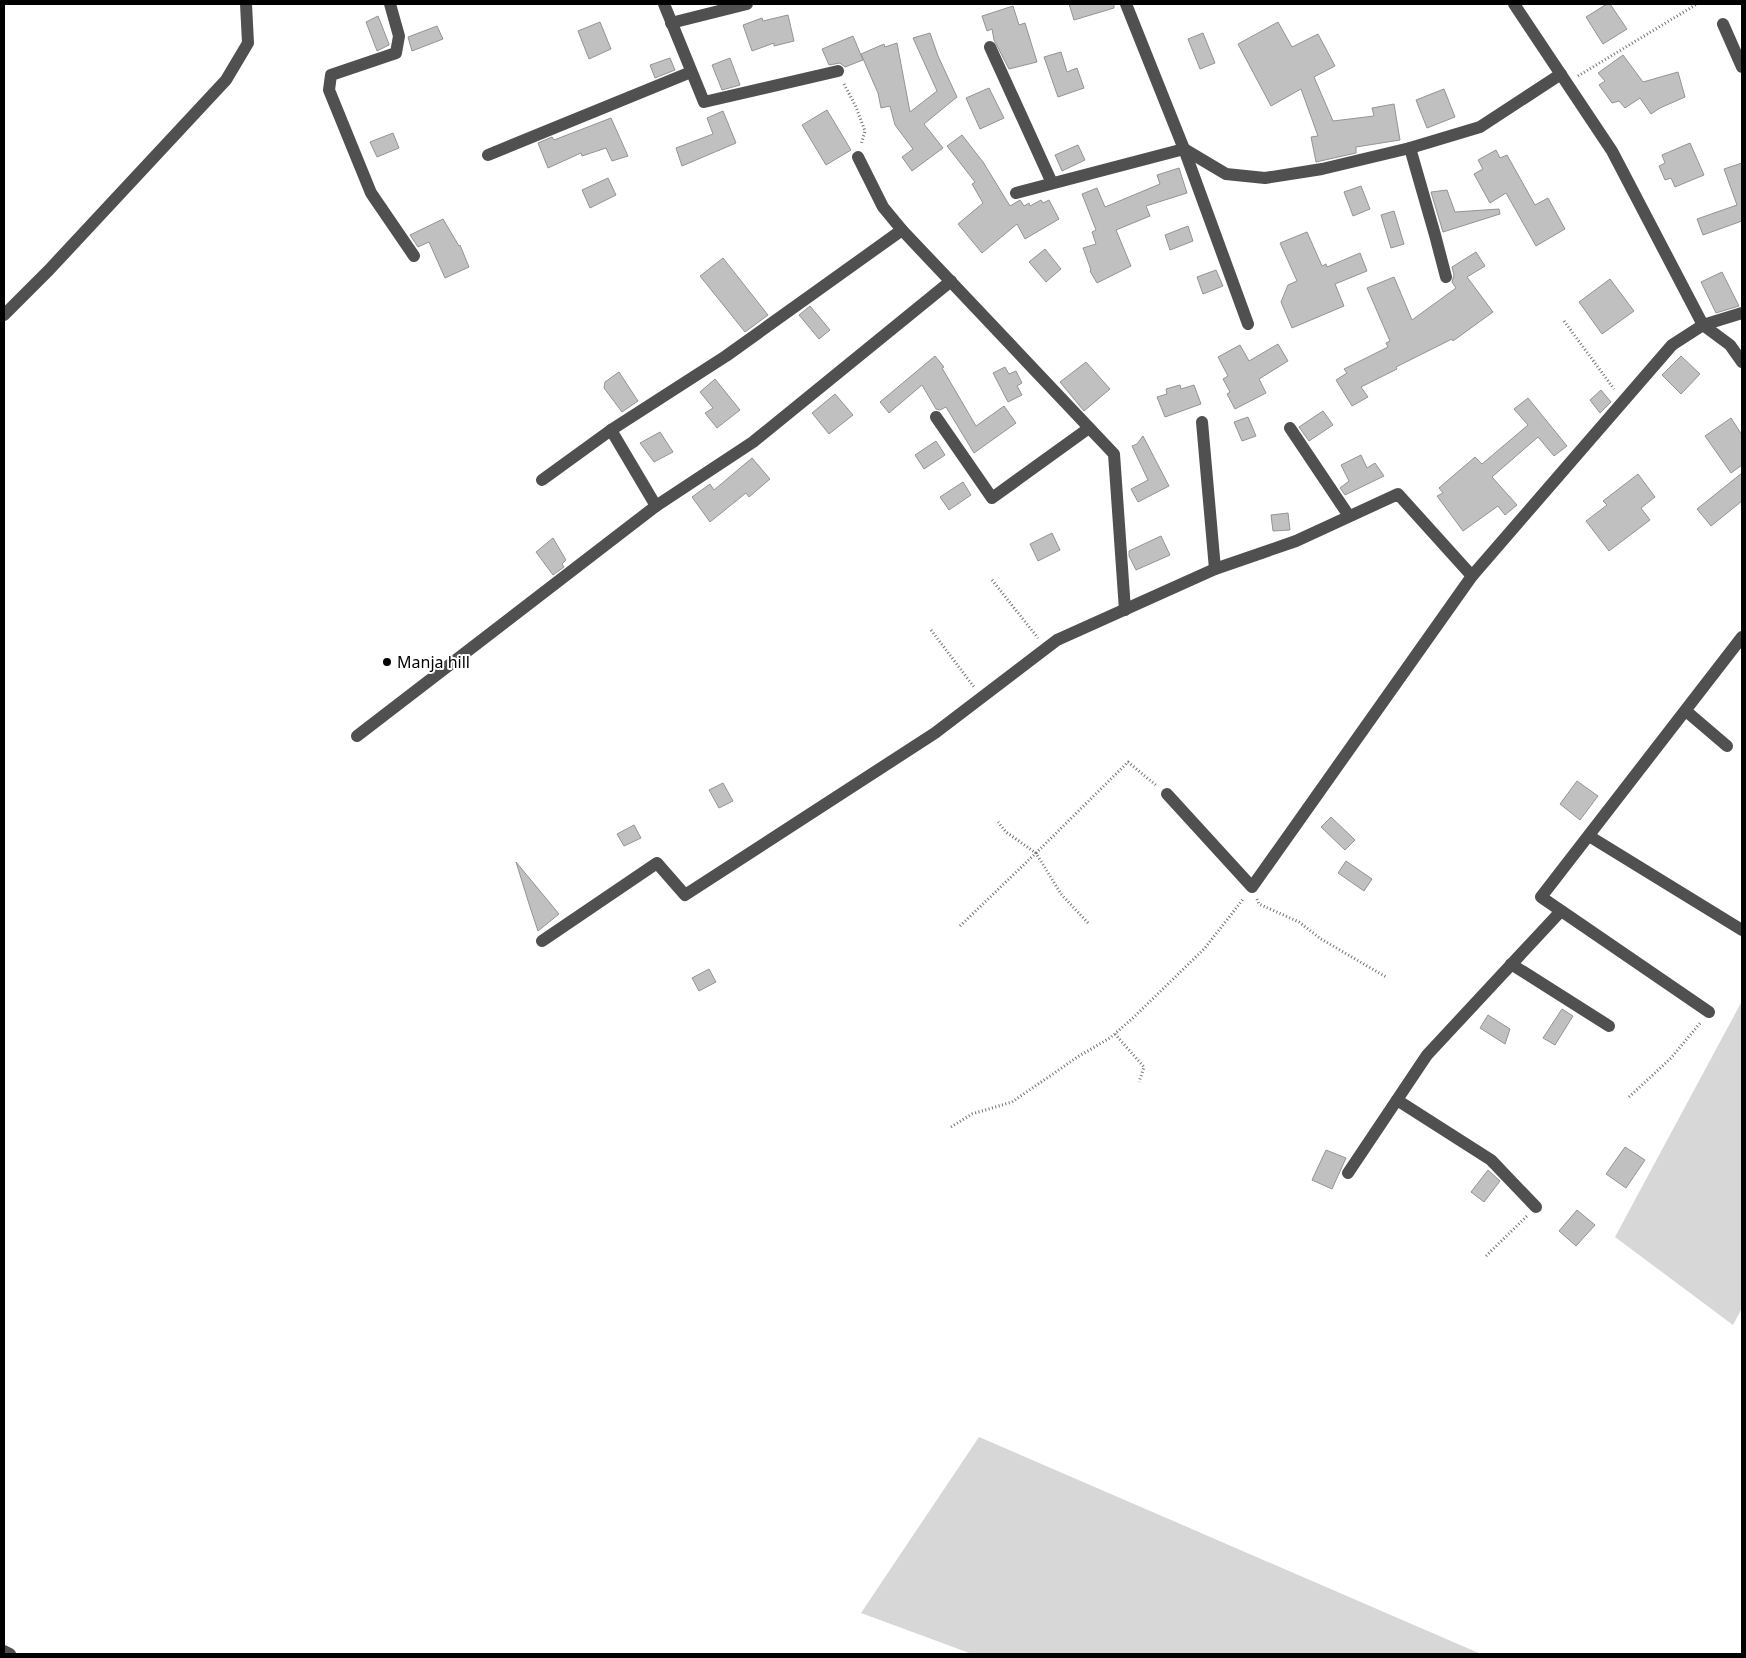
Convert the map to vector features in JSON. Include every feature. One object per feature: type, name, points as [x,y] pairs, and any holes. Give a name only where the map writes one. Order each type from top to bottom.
[{"type":"street","points":[[4,315],[56,263],[226,80],[248,43],[246,4]]},
{"type":"street","points":[[390,4],[399,36],[396,53],[331,75],[329,90],[371,193],[414,256]]},
{"type":"street","points":[[664,4],[704,102],[838,71]]},
{"type":"street","points":[[671,22],[747,4]]},
{"type":"street","points":[[1126,4],[1184,149],[1248,324]]},
{"type":"street","points":[[1514,4],[1612,151],[1703,325],[1730,345],[1742,362]]},
{"type":"street","points":[[1723,24],[1742,68]]},
{"type":"street","points":[[990,47],[1052,183]]},
{"type":"street","points":[[488,154],[691,72]]},
{"type":"street","points":[[1016,193],[1184,149],[1226,174],[1265,178],[1322,169],[1410,148],[1480,127],[1564,79]]},
{"type":"street","points":[[1410,148],[1436,235],[1446,278]]},
{"type":"street","points":[[858,157],[883,208],[1114,454],[1125,610]]},
{"type":"street","points":[[542,480],[611,430],[726,356],[902,230]]},
{"type":"street","points":[[357,736],[656,506],[753,442],[951,281]]},
{"type":"street","points":[[1167,794],[1252,887],[1472,576],[1672,345],[1703,325],[1742,313]]},
{"type":"street","points":[[936,417],[992,498],[1089,428]]},
{"type":"street","points":[[1202,422],[1215,569]]},
{"type":"street","points":[[1290,428],[1349,516]]},
{"type":"street","points":[[611,430],[656,506]]},
{"type":"street","points":[[542,941],[657,863],[686,895],[935,733],[1057,640],[1215,569],[1296,541],[1398,494],[1472,576]]},
{"type":"street","points":[[1709,1012],[1541,897],[1742,638]]},
{"type":"street","points":[[1686,711],[1727,746]]},
{"type":"street","points":[[1589,836],[1742,930]]},
{"type":"street","points":[[1348,1173],[1427,1055],[1561,911]]},
{"type":"street","points":[[1511,964],[1609,1026]]},
{"type":"street","points":[[1397,1100],[1492,1160],[1536,1207]]},
{"type":"street","points":[[4,1650],[10,1654]]},
{"type":"path","points":[[1564,79],[1697,4]]},
{"type":"path","points":[[838,71],[856,107],[865,131],[858,157]]},
{"type":"path","points":[[1564,321],[1624,401]]},
{"type":"path","points":[[992,580],[1046,648]]},
{"type":"path","points":[[931,630],[982,697]]},
{"type":"path","points":[[960,926],[1128,762],[1167,794]]},
{"type":"path","points":[[998,822],[1006,832],[1036,853],[1061,894],[1088,922]]},
{"type":"path","points":[[1252,887],[1259,904],[1299,922],[1321,939],[1386,977]]},
{"type":"path","points":[[951,1127],[972,1114],[1012,1102],[1050,1075],[1115,1034],[1205,948],[1252,887]]},
{"type":"path","points":[[1629,1097],[1671,1058],[1709,1012]]},
{"type":"path","points":[[1115,1034],[1144,1067],[1140,1082]]},
{"type":"path","points":[[1486,1256],[1536,1207]]},
{"type":"shaded area","points":[[1742,1001],[1742,1308],[1733,1325],[1615,1237]]},
{"type":"shaded area","points":[[979,1437],[1481,1654],[972,1654],[861,1613]]},
{"type":"building","points":[[1069,4],[1114,4],[1114,8],[1074,20]]},
{"type":"building","points":[[1610,4],[1627,29],[1603,44],[1586,17]]},
{"type":"building","points":[[1013,6],[1019,25],[1025,23],[1037,62],[1009,69],[994,40],[992,29],[987,31],[982,16]]},
{"type":"building","points":[[788,15],[794,41],[774,46],[774,43],[752,51],[743,25],[762,18],[763,21]]},
{"type":"building","points":[[378,16],[389,45],[377,51],[366,22]]},
{"type":"building","points":[[600,22],[611,49],[589,59],[578,31]]},
{"type":"building","points":[[1278,22],[1292,47],[1318,34],[1335,66],[1314,77],[1333,121],[1374,116],[1372,108],[1394,104],[1400,140],[1356,147],[1356,153],[1316,162],[1311,137],[1318,136],[1301,89],[1271,106],[1238,44]]},
{"type":"building","points":[[437,26],[443,39],[412,51],[408,37]]},
{"type":"building","points":[[930,33],[938,56],[957,97],[924,124],[943,148],[912,171],[902,157],[913,149],[895,125],[890,106],[881,108],[878,93],[861,54],[884,44],[885,47],[897,43],[910,112],[937,91],[913,38]]},
{"type":"building","points":[[1203,33],[1215,63],[1200,69],[1188,39]]},
{"type":"building","points":[[853,36],[863,60],[845,67],[840,63],[829,65],[822,49]]},
{"type":"building","points":[[1061,52],[1067,72],[1077,68],[1084,88],[1058,97],[1044,57]]},
{"type":"building","points":[[1623,55],[1643,82],[1678,72],[1685,97],[1651,114],[1640,98],[1625,108],[1619,101],[1612,103],[1599,85],[1605,81],[1598,73]]},
{"type":"building","points":[[670,58],[675,70],[655,78],[650,65]]},
{"type":"building","points":[[730,58],[740,85],[722,90],[712,65]]},
{"type":"building","points":[[989,88],[1004,118],[980,129],[966,98]]},
{"type":"building","points":[[1444,89],[1455,117],[1427,128],[1416,100]]},
{"type":"building","points":[[827,110],[851,150],[826,165],[802,125]]},
{"type":"building","points":[[723,111],[736,143],[682,166],[676,148],[713,134],[707,118]]},
{"type":"building","points":[[611,118],[628,156],[612,161],[606,148],[582,156],[581,153],[548,168],[538,143],[552,137],[554,140]]},
{"type":"building","points":[[393,133],[399,148],[377,157],[370,142]]},
{"type":"building","points":[[962,135],[983,162],[1010,206],[1020,200],[1024,206],[1029,203],[1030,206],[1041,200],[1043,203],[1049,200],[1059,219],[1025,239],[1017,224],[982,253],[958,224],[983,203],[972,184],[975,182],[947,146]]},
{"type":"building","points":[[1690,143],[1704,175],[1675,187],[1671,178],[1665,180],[1659,166],[1665,163],[1662,155]]},
{"type":"building","points":[[1078,145],[1085,160],[1062,171],[1055,155]]},
{"type":"building","points":[[1496,150],[1500,158],[1507,155],[1535,205],[1548,198],[1565,229],[1536,246],[1506,193],[1490,203],[1474,174],[1483,169],[1478,160]]},
{"type":"building","points":[[1742,163],[1742,221],[1703,235],[1697,219],[1737,205],[1724,169]]},
{"type":"building","points":[[1179,168],[1187,193],[1146,206],[1150,216],[1116,230],[1131,266],[1097,283],[1090,271],[1083,248],[1096,244],[1092,232],[1096,230],[1082,194],[1097,188],[1105,207],[1160,184],[1157,175]]},
{"type":"building","points":[[608,178],[616,195],[590,208],[582,190]]},
{"type":"building","points":[[1361,186],[1370,209],[1353,216],[1344,192]]},
{"type":"building","points":[[1447,190],[1455,212],[1499,209],[1500,214],[1443,232],[1431,192]]},
{"type":"building","points":[[1394,211],[1404,244],[1391,248],[1381,215]]},
{"type":"building","points":[[443,219],[460,245],[469,267],[445,278],[429,242],[418,247],[410,235]]},
{"type":"building","points":[[1188,226],[1193,241],[1170,250],[1165,235]]},
{"type":"building","points":[[1307,232],[1322,266],[1326,264],[1327,267],[1360,253],[1367,271],[1335,284],[1344,306],[1292,328],[1281,302],[1288,285],[1297,281],[1280,243]]},
{"type":"building","points":[[1045,249],[1061,269],[1046,282],[1029,262]]},
{"type":"building","points":[[1476,252],[1485,266],[1467,277],[1493,312],[1453,341],[1452,339],[1396,367],[1397,369],[1361,387],[1368,397],[1352,406],[1336,380],[1347,373],[1344,369],[1388,347],[1386,343],[1390,341],[1367,288],[1394,277],[1412,320],[1456,288],[1452,282],[1454,275],[1452,267]]},
{"type":"building","points":[[723,258],[768,315],[745,332],[700,276]]},
{"type":"building","points":[[1216,270],[1223,286],[1203,294],[1197,277]]},
{"type":"building","points":[[1722,272],[1739,306],[1716,313],[1701,282]]},
{"type":"building","points":[[1610,279],[1634,311],[1602,334],[1579,302]]},
{"type":"building","points":[[810,306],[830,330],[819,339],[799,315]]},
{"type":"building","points":[[1278,344],[1288,361],[1259,379],[1266,393],[1235,409],[1227,394],[1230,392],[1223,379],[1228,376],[1218,357],[1240,345],[1249,361]]},
{"type":"building","points":[[935,356],[944,367],[942,368],[976,426],[1004,406],[1016,423],[974,453],[946,407],[940,410],[936,409],[922,385],[889,413],[880,402]]},
{"type":"building","points":[[1681,356],[1700,374],[1681,394],[1662,375]]},
{"type":"building","points":[[1086,362],[1110,389],[1084,411],[1060,382]]},
{"type":"building","points":[[1005,367],[1009,374],[1016,371],[1022,383],[1017,386],[1022,395],[1008,402],[993,373]]},
{"type":"building","points":[[619,372],[638,401],[622,412],[604,388],[605,382]]},
{"type":"building","points":[[715,379],[740,410],[717,428],[705,413],[713,408],[700,392]]},
{"type":"building","points":[[1180,385],[1181,389],[1194,385],[1201,404],[1165,417],[1157,397],[1167,394],[1166,389]]},
{"type":"building","points":[[1601,390],[1611,402],[1600,413],[1590,400]]},
{"type":"building","points":[[835,394],[853,415],[829,434],[812,413]]},
{"type":"building","points":[[1528,398],[1567,446],[1554,456],[1538,437],[1492,477],[1517,505],[1505,515],[1498,506],[1463,531],[1437,496],[1443,493],[1439,488],[1475,457],[1482,464],[1528,425],[1514,409]]},
{"type":"building","points":[[1323,411],[1333,425],[1309,441],[1299,427]]},
{"type":"building","points":[[1248,417],[1256,436],[1242,441],[1234,422]]},
{"type":"building","points":[[1731,418],[1742,435],[1742,465],[1731,473],[1705,436]]},
{"type":"building","points":[[660,432],[673,452],[654,462],[640,443]]},
{"type":"building","points":[[1143,436],[1169,486],[1138,502],[1131,489],[1148,480],[1132,446],[1137,444]]},
{"type":"building","points":[[936,441],[945,455],[924,469],[915,455]]},
{"type":"building","points":[[1361,455],[1367,468],[1375,463],[1384,476],[1345,495],[1340,488],[1349,481],[1341,465]]},
{"type":"building","points":[[752,458],[770,479],[749,497],[746,493],[710,522],[692,497],[710,484],[714,490]]},
{"type":"building","points":[[1742,473],[1742,501],[1711,526],[1697,509]]},
{"type":"building","points":[[1638,474],[1655,497],[1641,508],[1650,520],[1609,551],[1586,521],[1607,505],[1603,501]]},
{"type":"building","points":[[963,482],[971,495],[949,510],[940,497]]},
{"type":"building","points":[[1288,513],[1290,530],[1273,531],[1271,515]]},
{"type":"building","points":[[1052,533],[1060,550],[1038,561],[1030,544]]},
{"type":"building","points":[[1161,536],[1170,555],[1136,570],[1129,556],[1129,551]]},
{"type":"building","points":[[553,538],[566,560],[562,564],[564,567],[553,575],[536,552]]},
{"type":"building","points":[[1577,781],[1598,796],[1580,820],[1560,804]]},
{"type":"building","points":[[723,783],[733,801],[719,808],[709,790]]},
{"type":"building","points":[[1331,817],[1355,840],[1345,850],[1321,827]]},
{"type":"building","points":[[634,825],[641,838],[624,846],[617,834]]},
{"type":"building","points":[[1346,861],[1372,879],[1364,891],[1338,873]]},
{"type":"building","points":[[516,862],[559,914],[538,931],[530,907]]},
{"type":"building","points":[[709,969],[716,982],[699,991],[692,978]]},
{"type":"building","points":[[1562,1009],[1573,1016],[1555,1045],[1543,1038]]},
{"type":"building","points":[[1488,1015],[1510,1029],[1505,1044],[1480,1028]]},
{"type":"building","points":[[1625,1147],[1645,1160],[1626,1188],[1606,1174]]},
{"type":"building","points":[[1326,1150],[1346,1158],[1332,1189],[1312,1180]]},
{"type":"building","points":[[1488,1170],[1500,1181],[1484,1202],[1471,1192]]},
{"type":"building","points":[[1577,1210],[1595,1225],[1576,1246],[1559,1231]]},
{"type":"place","name":"Manja hill","points":[[387,662]]}]
